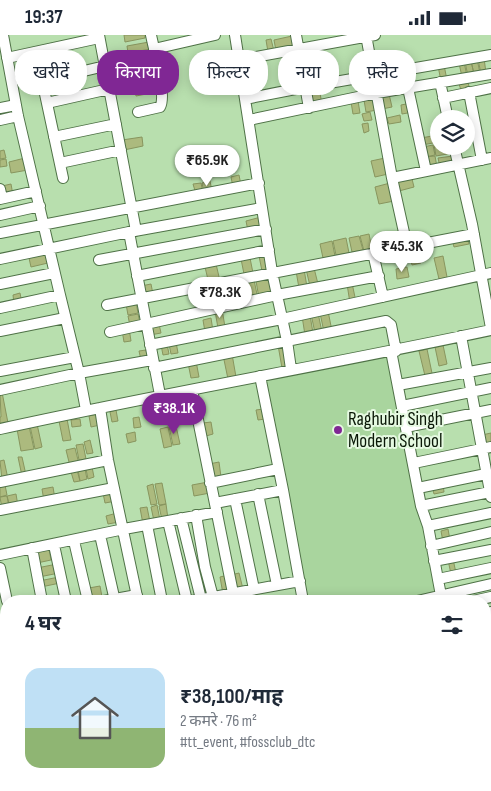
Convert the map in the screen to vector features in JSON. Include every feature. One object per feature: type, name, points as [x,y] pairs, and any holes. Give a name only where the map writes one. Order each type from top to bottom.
[{"type":"street","points":[[138,112],[160,107],[162,103],[151,35]]},
{"type":"street","points":[[154,49],[215,35]]},
{"type":"street","points":[[235,35],[237,50]]},
{"type":"street","points":[[296,35],[299,49]]},
{"type":"street","points":[[268,55],[369,36],[370,50]]},
{"type":"street","points":[[44,50],[99,37],[102,50]]},
{"type":"street","points":[[2,40],[7,59],[4,71],[16,105],[86,410]]},
{"type":"street","points":[[416,68],[491,55]]},
{"type":"street","points":[[7,59],[15,57]]},
{"type":"street","points":[[416,86],[491,74]]},
{"type":"street","points":[[440,82],[446,110]]},
{"type":"street","points":[[443,98],[491,88]]},
{"type":"street","points":[[47,103],[97,92]]},
{"type":"street","points":[[392,178],[487,159],[469,92]]},
{"type":"street","points":[[245,99],[278,93]]},
{"type":"street","points":[[45,95],[63,178]]},
{"type":"street","points":[[110,95],[132,207],[133,254],[160,395]]},
{"type":"street","points":[[244,95],[272,272],[291,369]]},
{"type":"street","points":[[307,95],[309,107]]},
{"type":"street","points":[[249,120],[367,95]]},
{"type":"street","points":[[377,95],[392,178],[407,246]]},
{"type":"street","points":[[410,95],[426,171]]},
{"type":"street","points":[[0,108],[16,105]]},
{"type":"street","points":[[0,120],[18,116]]},
{"type":"street","points":[[54,137],[116,124]]},
{"type":"street","points":[[60,163],[121,151]]},
{"type":"street","points":[[0,429],[291,369],[393,351],[491,329],[486,274],[474,233],[456,155]]},
{"type":"street","points":[[0,233],[259,183]]},
{"type":"street","points":[[1,195],[36,191]]},
{"type":"street","points":[[0,215],[40,206]]},
{"type":"street","points":[[0,259],[133,231],[262,208]]},
{"type":"street","points":[[99,260],[266,229]]},
{"type":"street","points":[[107,305],[474,233]]},
{"type":"street","points":[[137,276],[269,250]]},
{"type":"street","points":[[373,253],[383,297]]},
{"type":"street","points":[[0,284],[54,273]]},
{"type":"street","points":[[150,345],[282,319],[486,274]]},
{"type":"street","points":[[110,332],[277,295],[379,276]]},
{"type":"street","points":[[0,308],[60,295]]},
{"type":"street","points":[[0,331],[65,318]]},
{"type":"street","points":[[0,390],[79,373],[153,364],[287,341],[386,321],[391,325],[398,385],[421,506],[428,526],[440,595]]},
{"type":"street","points":[[421,506],[490,494],[487,448],[470,392],[462,336]]},
{"type":"street","points":[[0,371],[75,357]]},
{"type":"street","points":[[398,385],[491,367]]},
{"type":"street","points":[[260,376],[303,595]]},
{"type":"street","points":[[402,405],[491,388]]},
{"type":"street","points":[[192,390],[233,593]]},
{"type":"street","points":[[100,408],[108,460],[137,595]]},
{"type":"street","points":[[406,427],[491,410]]},
{"type":"street","points":[[414,463],[487,448]]},
{"type":"street","points":[[0,482],[108,460]]},
{"type":"street","points":[[210,483],[278,469]]},
{"type":"street","points":[[418,488],[488,478]]},
{"type":"street","points":[[0,510],[114,488]]},
{"type":"street","points":[[0,555],[196,515],[235,499],[283,490]]},
{"type":"street","points":[[258,494],[277,585]]},
{"type":"street","points":[[235,499],[254,589]]},
{"type":"street","points":[[428,526],[491,513]]},
{"type":"street","points":[[196,515],[205,567],[214,595]]},
{"type":"street","points":[[181,518],[195,595]]},
{"type":"street","points":[[168,521],[186,595]]},
{"type":"street","points":[[147,525],[161,595]]},
{"type":"street","points":[[432,546],[491,533]]},
{"type":"street","points":[[100,535],[110,595]]},
{"type":"street","points":[[74,541],[87,595]]},
{"type":"street","points":[[54,545],[65,595]]},
{"type":"street","points":[[32,548],[41,595]]},
{"type":"street","points":[[434,561],[491,550]]},
{"type":"street","points":[[0,568],[6,595]]},
{"type":"street","points":[[438,579],[491,568]]},
{"type":"street","points":[[226,595],[300,581]]},
{"type":"street","points":[[454,595],[491,584]]},
{"type":"shaded area","name":"Raghubir Singh Modern School","points":[[388,353],[438,593],[428,595],[304,595],[261,379]]},
{"type":"building","points":[[124,35],[145,35],[145,38],[125,42]]},
{"type":"building","points":[[292,36],[294,48],[276,51],[274,40]]},
{"type":"building","points":[[271,39],[274,51],[268,52],[266,40]]},
{"type":"building","points":[[149,42],[151,49],[128,50],[127,46]]},
{"type":"building","points":[[484,58],[486,73],[481,74],[478,59]]},
{"type":"building","points":[[477,59],[480,73],[474,74],[471,61]]},
{"type":"building","points":[[471,61],[474,74],[468,76],[465,62]]},
{"type":"building","points":[[464,62],[467,76],[462,77],[459,63]]},
{"type":"building","points":[[444,65],[447,80],[441,81],[438,66]]},
{"type":"building","points":[[468,82],[470,91],[462,93],[459,84]]},
{"type":"building","points":[[310,95],[320,95],[322,104],[312,106]]},
{"type":"building","points":[[389,95],[392,107],[382,109],[379,96]]},
{"type":"building","points":[[375,98],[377,110],[366,112],[364,100]]},
{"type":"building","points":[[358,101],[360,113],[353,114],[351,102]]},
{"type":"building","points":[[411,103],[413,112],[402,114],[401,105]]},
{"type":"building","points":[[370,112],[372,120],[364,121],[362,114]]},
{"type":"building","points":[[400,115],[401,122],[389,124],[387,118]]},
{"type":"building","points":[[368,123],[369,131],[364,133],[362,124]]},
{"type":"building","points":[[430,136],[430,144],[422,145],[421,138]]},
{"type":"building","points":[[142,137],[143,146],[124,150],[122,140]]},
{"type":"building","points":[[430,146],[430,155],[435,155],[425,157],[423,147]]},
{"type":"building","points":[[4,150],[6,158],[0,159],[0,151]]},
{"type":"building","points":[[435,156],[437,167],[427,169],[425,157]]},
{"type":"building","points":[[453,156],[455,164],[440,167],[438,158]]},
{"type":"building","points":[[25,158],[28,170],[11,173],[9,162]]},
{"type":"building","points":[[385,158],[388,174],[375,177],[371,161]]},
{"type":"building","points":[[6,159],[7,166],[0,167],[0,160]]},
{"type":"building","points":[[239,175],[241,185],[233,187],[231,177]]},
{"type":"building","points":[[412,179],[414,187],[399,191],[397,182]]},
{"type":"building","points":[[210,181],[212,191],[204,193],[202,183]]},
{"type":"building","points":[[201,183],[203,193],[196,194],[193,184]]},
{"type":"building","points":[[390,183],[394,201],[379,204],[375,187]]},
{"type":"building","points":[[11,184],[13,195],[4,197],[2,186]]},
{"type":"building","points":[[261,217],[264,227],[248,231],[246,221]]},
{"type":"building","points":[[369,234],[372,249],[364,251],[360,236]]},
{"type":"building","points":[[359,236],[363,250],[352,252],[349,238]]},
{"type":"building","points":[[467,236],[469,244],[454,247],[452,239]]},
{"type":"building","points":[[346,238],[349,253],[336,255],[333,241]]},
{"type":"building","points":[[332,241],[335,256],[323,258],[320,244]]},
{"type":"building","points":[[418,246],[421,263],[412,265],[408,249]]},
{"type":"building","points":[[46,254],[48,263],[31,267],[29,258]]},
{"type":"building","points":[[265,255],[268,270],[262,271],[259,256]]},
{"type":"building","points":[[443,256],[447,277],[439,279],[434,258]]},
{"type":"building","points":[[250,258],[253,273],[244,274],[241,259]]},
{"type":"building","points":[[216,264],[220,281],[209,284],[205,267]]},
{"type":"building","points":[[407,267],[409,277],[397,279],[396,269]]},
{"type":"building","points":[[314,268],[318,284],[310,286],[306,269]]},
{"type":"building","points":[[304,269],[307,287],[299,288],[296,271]]},
{"type":"building","points":[[270,278],[274,295],[259,298],[256,281]]},
{"type":"building","points":[[254,280],[258,299],[250,300],[246,282]]},
{"type":"building","points":[[352,283],[356,302],[350,303],[347,284]]},
{"type":"building","points":[[151,284],[153,294],[143,296],[141,286]]},
{"type":"building","points":[[20,293],[22,303],[14,304],[13,295]]},
{"type":"building","points":[[136,302],[138,313],[128,315],[126,304]]},
{"type":"building","points":[[222,309],[225,327],[218,328],[215,311]]},
{"type":"building","points":[[328,311],[332,331],[324,332],[320,313]]},
{"type":"building","points":[[318,313],[322,332],[315,333],[311,314]]},
{"type":"building","points":[[138,314],[140,323],[130,326],[128,316]]},
{"type":"building","points":[[310,315],[313,333],[305,335],[302,316]]},
{"type":"building","points":[[211,318],[213,331],[205,332],[203,320]]},
{"type":"building","points":[[159,324],[161,333],[150,335],[148,326]]},
{"type":"building","points":[[129,328],[131,341],[124,342],[122,330]]},
{"type":"building","points":[[176,342],[178,353],[171,354],[169,344]]},
{"type":"building","points":[[167,344],[169,354],[163,355],[161,345]]},
{"type":"building","points":[[284,344],[289,367],[282,368],[278,345]]},
{"type":"building","points":[[443,345],[447,364],[439,366],[435,347]]},
{"type":"building","points":[[427,349],[433,378],[426,380],[419,351]]},
{"type":"building","points":[[146,350],[148,359],[141,360],[139,351]]},
{"type":"building","points":[[232,354],[236,377],[228,379],[223,355]]},
{"type":"building","points":[[196,361],[199,377],[191,378],[188,363]]},
{"type":"building","points":[[0,392],[2,392],[8,423],[0,424]]},
{"type":"building","points":[[263,409],[265,419],[258,420],[256,410]]},
{"type":"building","points":[[116,410],[118,421],[112,422],[110,412]]},
{"type":"building","points":[[98,414],[100,425],[91,427],[89,416]]},
{"type":"building","points":[[139,417],[141,427],[134,428],[133,418]]},
{"type":"building","points":[[67,419],[71,440],[63,441],[59,421]]},
{"type":"building","points":[[80,419],[81,426],[72,427],[71,420]]},
{"type":"building","points":[[211,422],[213,434],[206,436],[203,423]]},
{"type":"building","points":[[37,424],[42,447],[35,449],[30,426]]},
{"type":"building","points":[[29,426],[34,449],[21,451],[17,429]]},
{"type":"building","points":[[176,426],[180,444],[173,445],[169,427]]},
{"type":"building","points":[[168,427],[172,446],[164,448],[160,429]]},
{"type":"building","points":[[135,432],[136,441],[128,443],[126,434]]},
{"type":"building","points":[[491,433],[491,445],[484,446],[482,435]]},
{"type":"building","points":[[90,440],[93,453],[87,454],[84,442]]},
{"type":"building","points":[[83,444],[86,459],[79,460],[76,445]]},
{"type":"building","points":[[75,448],[79,464],[70,466],[66,450]]},
{"type":"building","points":[[18,457],[22,457],[26,475],[22,476]]},
{"type":"building","points":[[4,460],[8,479],[2,480],[0,461]]},
{"type":"building","points":[[219,462],[221,477],[212,478],[209,464]]},
{"type":"building","points":[[92,467],[94,477],[88,479],[86,469]]},
{"type":"building","points":[[85,469],[87,479],[80,481],[78,470]]},
{"type":"building","points":[[77,470],[80,481],[74,482],[71,472]]},
{"type":"building","points":[[208,482],[210,493],[194,496],[192,485]]},
{"type":"building","points":[[162,483],[166,504],[159,505],[155,484]]},
{"type":"building","points":[[153,484],[157,504],[151,505],[147,486]]},
{"type":"building","points":[[443,484],[444,492],[434,494],[432,486]]},
{"type":"building","points":[[5,485],[7,495],[0,497],[0,486]]},
{"type":"building","points":[[53,487],[55,499],[44,501],[42,489]]},
{"type":"building","points":[[114,491],[116,501],[105,503],[103,493]]},
{"type":"building","points":[[16,494],[18,506],[10,507],[7,496]]},
{"type":"building","points":[[7,496],[9,507],[2,509],[0,497]]},
{"type":"building","points":[[166,504],[168,519],[162,520],[159,506]]},
{"type":"building","points":[[157,505],[160,520],[154,521],[151,507]]},
{"type":"building","points":[[147,507],[150,522],[143,524],[140,508]]},
{"type":"building","points":[[117,513],[119,522],[108,524],[106,516]]},
{"type":"building","points":[[448,529],[450,540],[443,542],[441,531]]},
{"type":"building","points":[[49,549],[51,560],[37,563],[35,552]]},
{"type":"building","points":[[453,559],[456,573],[451,574],[448,560]]},
{"type":"building","points":[[57,564],[59,573],[39,577],[37,568]]},
{"type":"building","points":[[239,573],[243,589],[234,591],[231,575]]},
{"type":"building","points":[[228,575],[231,592],[223,594],[220,577]]},
{"type":"building","points":[[59,577],[60,583],[41,587],[39,581]]},
{"type":"building","points":[[100,586],[102,595],[91,595],[89,588]]},
{"type":"place","name":"Raghubir Singh Modern School","points":[[338,430]]}]
